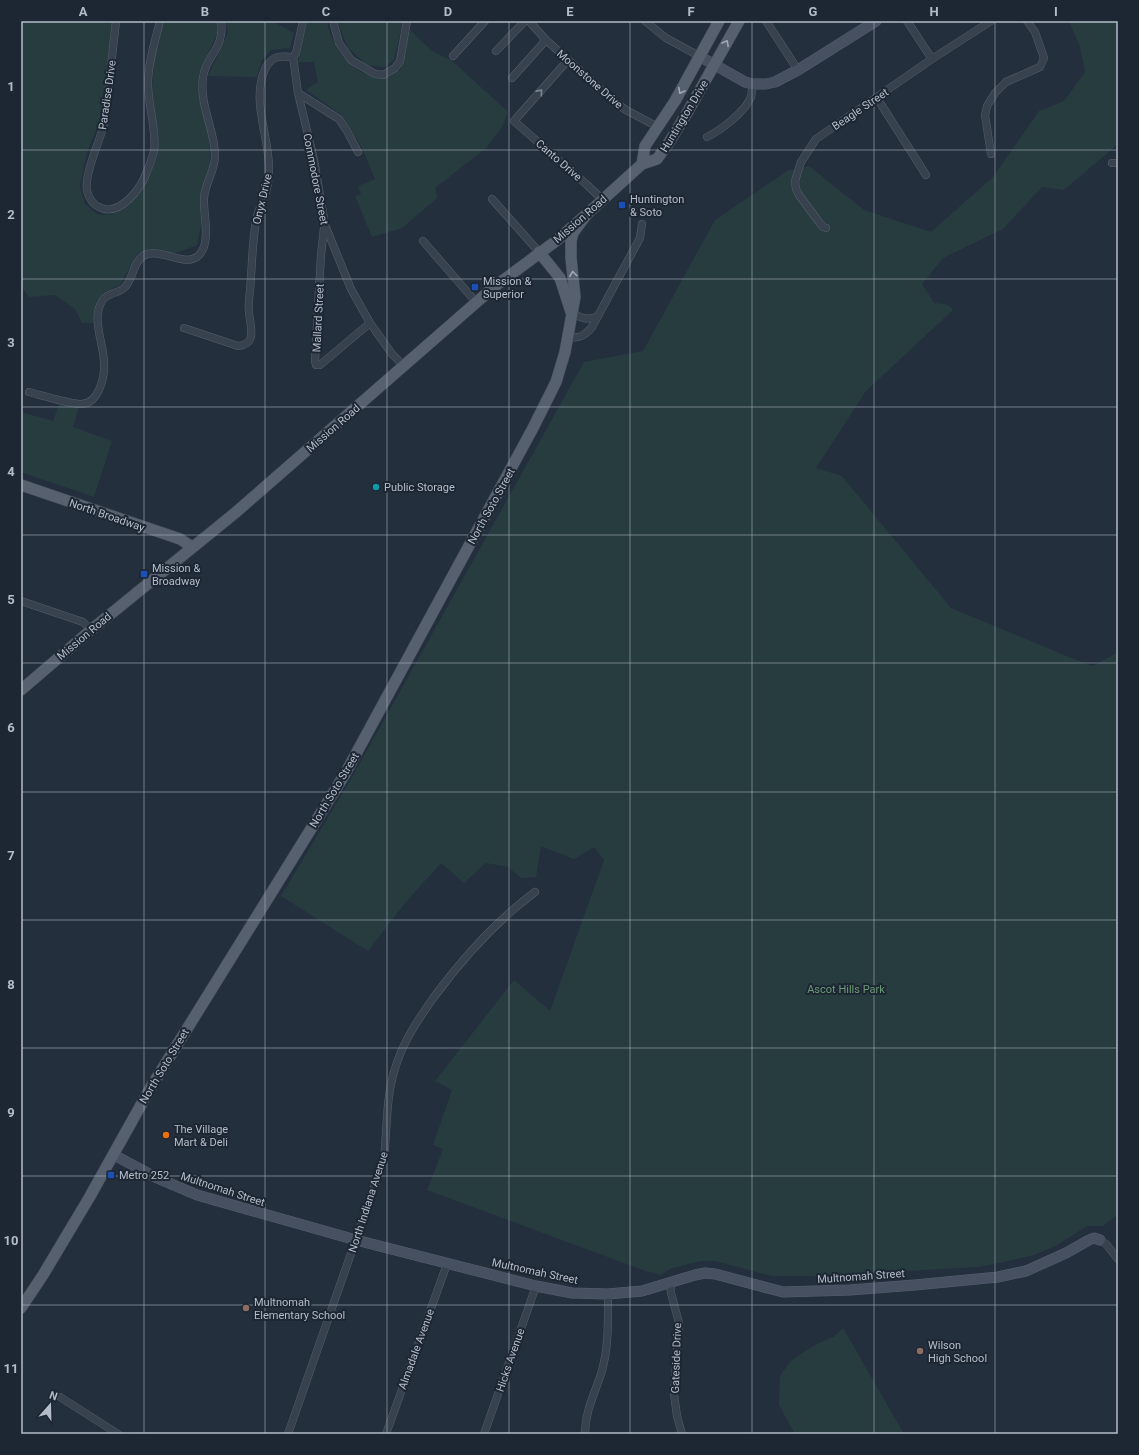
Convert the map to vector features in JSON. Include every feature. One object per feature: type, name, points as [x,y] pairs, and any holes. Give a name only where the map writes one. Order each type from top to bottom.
[{"type":"main road","name":"Huntington Drive","points":[[719,21],[675,101],[645,146],[642,164],[657,159],[668,144],[739,21]]},
{"type":"main road","name":"Mission Road","points":[[21,690],[91,630],[235,513],[476,302],[539,252],[556,241],[642,164]]},
{"type":"main road","name":"North Soto Street","points":[[21,1308],[43,1275],[114,1155],[151,1087],[345,774],[539,416],[556,382],[565,352],[575,297],[571,258],[571,241],[573,234],[587,214]]},
{"type":"main road","points":[[539,252],[560,278],[572,313]]},
{"type":"main road","name":"North Broadway","points":[[21,485],[180,539],[192,547]]},
{"type":"street","name":"Paradise Drive","points":[[116,21],[105,120],[88,178],[87,190],[90,200],[103,210],[118,207],[126,202],[133,196],[147,174],[154,150],[148,84],[151,60],[160,21]]},
{"type":"street","points":[[29,392],[80,404],[90,402],[97,394],[104,372],[104,362],[98,327],[98,309],[103,300],[109,294],[118,292],[125,287],[142,256],[159,254],[186,260],[194,259],[200,255],[206,235],[204,195],[214,168],[216,156],[215,144],[204,101],[202,83],[203,75],[222,34],[221,21]]},
{"type":"street","name":"Commodore Street","points":[[303,21],[296,53],[293,57],[298,93],[314,160],[325,225],[352,289],[370,323],[392,354],[404,366]]},
{"type":"street","points":[[332,21],[339,43],[351,60],[375,74],[383,75],[395,68],[400,61],[407,21]]},
{"type":"street","points":[[453,56],[486,21]]},
{"type":"street","points":[[496,51],[525,21]]},
{"type":"street","name":"Moonstone Drive","points":[[529,21],[546,40],[614,101],[626,110],[658,127]]},
{"type":"street","points":[[645,21],[666,38],[714,66],[752,84],[766,84],[775,82],[798,70],[876,21]]},
{"type":"street","points":[[766,21],[798,70]]},
{"type":"street","points":[[908,21],[932,59]]},
{"type":"street","name":"Beagle Street","points":[[826,228],[819,222],[796,189],[794,181],[797,172],[816,139],[932,59],[991,21]]},
{"type":"street","points":[[991,154],[985,115],[987,106],[994,93],[1006,82],[1040,67],[1044,58],[1035,32],[1027,21]]},
{"type":"street","points":[[512,78],[546,40]]},
{"type":"street","name":"Onyx Drive","points":[[184,328],[238,346],[244,346],[249,342],[252,332],[248,309],[254,235],[256,220],[268,183],[269,169],[260,99],[260,87],[268,65],[274,58],[281,56],[293,57]]},
{"type":"street","name":"Canto Drive","points":[[568,60],[514,121],[603,200]]},
{"type":"street","points":[[707,137],[718,132],[742,110],[751,96],[752,84]]},
{"type":"street","points":[[298,93],[339,119],[358,152]]},
{"type":"street","points":[[876,98],[926,174]]},
{"type":"street","points":[[492,199],[539,252]]},
{"type":"street","points":[[567,337],[577,339],[588,332],[640,238],[642,224]]},
{"type":"street","name":"Mallard Street","points":[[325,225],[321,255],[316,365],[320,365],[370,323]]},
{"type":"street","points":[[423,241],[476,302]]},
{"type":"street","points":[[572,313],[588,319],[598,316]]},
{"type":"street","points":[[21,601],[83,622],[91,630]]},
{"type":"street","name":"North Indiana Avenue","points":[[288,1434],[384,1159],[389,1097],[393,1073],[403,1046],[418,1020],[455,969],[489,932],[521,902],[535,892]]},
{"type":"street","name":"Multnomah Street","points":[[114,1155],[156,1178],[196,1195],[446,1264],[536,1286],[572,1293],[608,1294],[642,1291],[695,1275],[710,1274],[783,1292],[858,1289],[998,1277],[1026,1270],[1066,1253],[1094,1238],[1100,1240]]},
{"type":"street","points":[[1100,1240],[1106,1244],[1118,1259]]},
{"type":"street","name":"Almadale Avenue","points":[[386,1434],[446,1264]]},
{"type":"street","name":"Gateside Drive","points":[[670,1282],[671,1293],[679,1323],[674,1394],[677,1416],[682,1434]]},
{"type":"street","name":"Hicks Avenue","points":[[484,1434],[536,1286]]},
{"type":"street","points":[[585,1434],[585,1422],[589,1406],[601,1374],[606,1352],[608,1332],[608,1294]]},
{"type":"street","points":[[60,1397],[118,1434]]},
{"type":"green space","points":[[21,21],[113,21],[99,124],[87,152],[80,186],[85,204],[97,214],[111,215],[130,204],[146,182],[157,157],[157,129],[152,93],[154,64],[163,21],[217,21],[217,34],[199,73],[199,98],[209,137],[210,164],[200,200],[202,220],[197,245],[174,254],[156,249],[138,253],[120,285],[104,292],[96,302],[93,323],[82,323],[75,309],[55,295],[29,297],[21,286]]},
{"type":"green space","points":[[226,21],[272,21],[294,33],[290,48],[271,50],[262,60],[257,77],[208,76],[228,33]]},
{"type":"green space","points":[[307,21],[327,21],[334,42],[347,61],[361,72],[382,79],[400,70],[410,30],[432,51],[451,60],[508,112],[502,127],[486,148],[435,188],[437,198],[402,228],[372,237],[355,196],[361,194],[358,186],[375,179],[361,146],[342,115],[306,90],[318,82],[314,62],[298,62]]},
{"type":"green space","points":[[337,21],[403,21],[394,60],[385,67],[367,65],[348,48]]},
{"type":"green space","name":"Ascot Hills Park","points":[[1069,21],[1118,21],[1118,144],[1064,190],[1042,187],[1003,229],[943,258],[922,284],[934,303],[947,305],[953,310],[866,391],[816,468],[842,476],[951,608],[1093,666],[1118,652],[1118,1214],[1103,1226],[1087,1226],[1056,1246],[1031,1256],[979,1267],[815,1276],[772,1276],[715,1261],[700,1261],[670,1269],[661,1275],[648,1272],[427,1190],[443,1149],[433,1145],[452,1090],[435,1081],[514,980],[550,1011],[604,860],[594,847],[574,859],[541,846],[536,877],[521,878],[508,867],[486,863],[464,883],[441,863],[405,903],[368,951],[281,896],[355,772],[584,362],[643,351],[715,220],[787,171],[809,166],[864,210],[931,232],[993,177],[1039,111],[1064,101],[1085,72],[1080,47]]},
{"type":"green space","points":[[59,404],[79,407],[73,427],[112,441],[94,497],[21,472],[21,412],[53,421]]},
{"type":"green space","points":[[843,1328],[904,1434],[795,1434],[779,1405],[780,1376],[790,1362],[819,1343],[835,1336]]},
{"type":"place","name":"Huntington & Soto","points":[[622,205]]},
{"type":"place","name":"Mission & Superior","points":[[475,287]]},
{"type":"place","name":"Public Storage","points":[[376,487]]},
{"type":"place","name":"Mission & Broadway","points":[[144,574]]},
{"type":"place","name":"The Village Mart & Deli","points":[[166,1135]]},
{"type":"place","name":"Metro 252","points":[[111,1175]]},
{"type":"place","name":"Multnomah Elementary School","points":[[246,1308]]},
{"type":"place","name":"Wilson High School","points":[[920,1351]]}]
